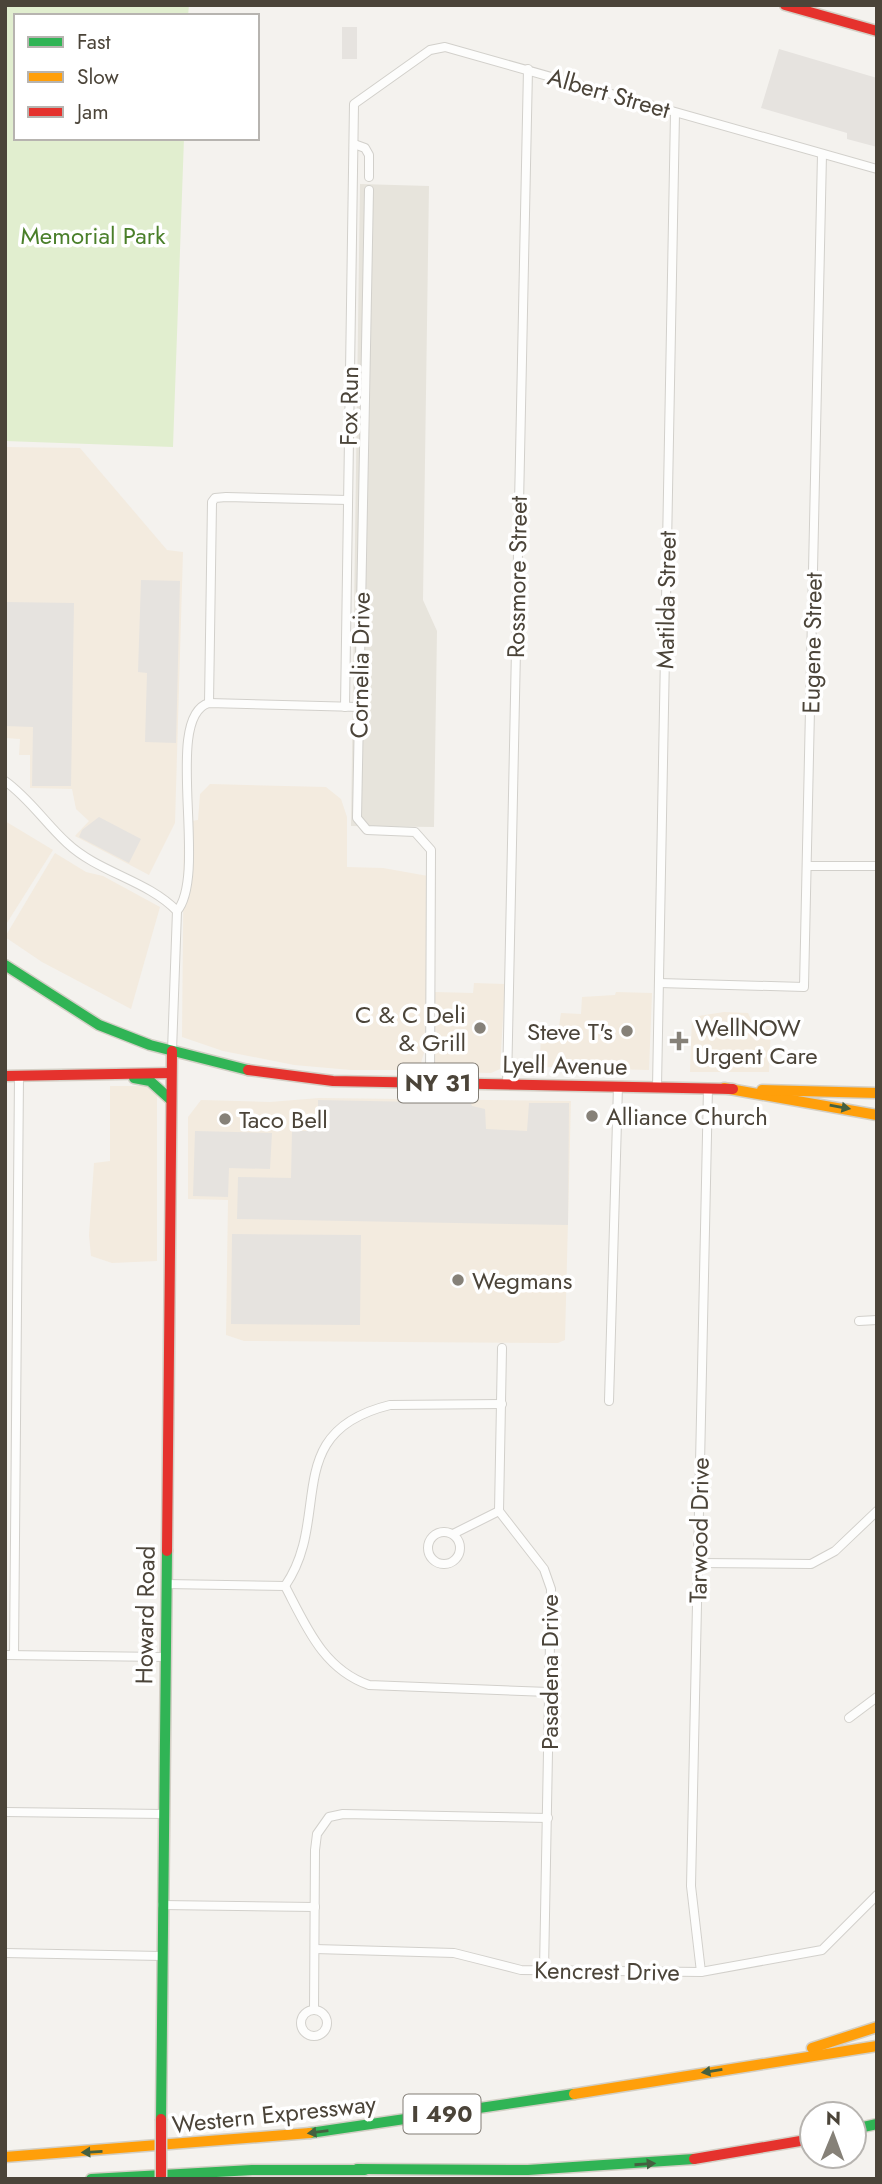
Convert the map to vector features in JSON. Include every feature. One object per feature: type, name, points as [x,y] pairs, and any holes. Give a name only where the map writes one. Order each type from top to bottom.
[{"type":"main road","points":[[785,5],[877,31]]},
{"type":"main road","name":"NY 31","points":[[5,965],[99,1024],[172,1052]]},
{"type":"main road","name":"Lyell Avenue","points":[[172,1052],[237,1069],[295,1078],[877,1093]]},
{"type":"main road","name":"Howard Road","points":[[161,2179],[161,1956],[172,1052]]},
{"type":"main road","points":[[5,1076],[124,1076],[171,1073]]},
{"type":"main road","points":[[124,1076],[150,1081],[171,1100]]},
{"type":"main road","points":[[724,1088],[877,1115]]},
{"type":"main road","points":[[738,2067],[816,2047],[877,2026]]},
{"type":"main road","name":"Western Expressway","points":[[5,2157],[277,2137],[390,2123],[877,2046]]},
{"type":"main road","points":[[357,2169],[552,2169],[623,2166],[741,2154],[798,2142]]},
{"type":"main road","name":"Western Expressway","points":[[90,2179],[251,2170],[357,2169],[445,2179]]},
{"type":"street","name":"Albert Street","points":[[354,104],[422,55],[437,48],[454,49],[877,169]]},
{"type":"street","name":"Rossmore Street","points":[[507,1084],[528,69]]},
{"type":"street","name":"Fox Run","points":[[345,707],[354,104]]},
{"type":"street","name":"Matilda Street","points":[[657,1087],[676,113]]},
{"type":"street","points":[[354,144],[365,148],[369,155],[369,177]]},
{"type":"street","name":"Eugene Street","points":[[659,983],[804,987],[822,154]]},
{"type":"street","name":"Cornelia Drive","points":[[369,190],[357,818],[367,830],[415,832],[431,850],[430,1083]]},
{"type":"street","points":[[209,703],[212,502],[215,498],[226,497],[348,500]]},
{"type":"street","points":[[172,1052],[177,911],[186,901],[188,891],[191,720],[201,705],[209,703],[359,707]]},
{"type":"street","points":[[5,781],[37,808],[67,843],[142,888],[163,896],[177,911]]},
{"type":"street","points":[[807,866],[877,866]]},
{"type":"street","points":[[19,1076],[10,1655],[165,1657]]},
{"type":"street","points":[[609,1401],[618,1086]]},
{"type":"street","name":"Tarwood Drive","points":[[701,1972],[691,1886],[708,1088]]},
{"type":"street","points":[[859,1321],[877,1320]]},
{"type":"street","points":[[453,1534],[460,1543],[460,1554],[453,1562],[436,1563],[429,1555],[430,1540],[438,1533],[453,1534],[499,1511],[502,1348]]},
{"type":"street","points":[[285,1586],[303,1553],[311,1483],[318,1458],[328,1440],[345,1425],[374,1409],[390,1405],[502,1404]]},
{"type":"street","name":"Pasadena Drive","points":[[499,1511],[549,1577],[551,1589],[544,1970]]},
{"type":"street","points":[[698,1563],[811,1564],[835,1551],[877,1511]]},
{"type":"street","points":[[166,1584],[285,1586]]},
{"type":"street","points":[[285,1586],[321,1652],[331,1663],[355,1680],[397,1689],[549,1692]]},
{"type":"street","points":[[849,1718],[877,1697]]},
{"type":"street","points":[[5,1812],[163,1814]]},
{"type":"street","points":[[314,2010],[317,1834],[329,1817],[343,1814],[548,1818]]},
{"type":"street","name":"Kencrest Drive","points":[[315,1949],[454,1952],[500,1966],[544,1970],[701,1972],[822,1950],[831,1944],[877,1895]]},
{"type":"street","points":[[162,1905],[315,1907]]},
{"type":"street","points":[[5,1953],[161,1956]]},
{"type":"shaded area","points":[[342,27],[357,27],[357,59],[342,59]]},
{"type":"shaded area","points":[[779,49],[877,78],[877,147],[847,139],[847,133],[761,108]]},
{"type":"shaded area","points":[[360,184],[429,186],[423,600],[437,631],[434,827],[351,826]]},
{"type":"shaded area","points":[[5,447],[80,448],[167,550],[183,552],[175,823],[149,875],[75,836],[89,821],[76,809],[72,789],[30,788],[30,755],[19,755],[20,739],[5,738]]},
{"type":"shaded area","points":[[141,580],[180,581],[176,743],[145,742],[147,673],[138,672]]},
{"type":"shaded area","points":[[5,602],[74,603],[71,786],[32,786],[33,727],[5,726]]},
{"type":"shaded area","points":[[210,784],[326,787],[341,799],[347,817],[347,867],[383,868],[428,876],[425,1049],[419,1070],[351,1070],[294,1065],[223,1051],[182,1037],[184,822],[198,820],[200,794]]},
{"type":"shaded area","points":[[99,817],[141,839],[129,863],[79,837],[82,830]]},
{"type":"shaded area","points":[[5,821],[53,850],[5,926]]},
{"type":"shaded area","points":[[55,853],[86,872],[103,876],[160,907],[131,1009],[42,962],[5,937]]},
{"type":"shaded area","points":[[474,983],[505,984],[500,1069],[491,1073],[442,1072],[435,1066],[435,992],[473,993]]},
{"type":"shaded area","points":[[616,992],[652,993],[649,1070],[540,1067],[541,1026],[559,1026],[561,1013],[581,1014],[582,997],[615,995]]},
{"type":"shaded area","points":[[724,1012],[748,1013],[753,1023],[771,1025],[769,1072],[690,1072],[692,1017]]},
{"type":"shaded area","points":[[110,1086],[147,1086],[157,1094],[157,1261],[112,1263],[91,1256],[89,1235],[94,1163],[110,1161]]},
{"type":"shaded area","points":[[319,1098],[571,1101],[565,1340],[558,1343],[244,1341],[226,1335],[228,1200],[188,1199],[188,1117],[201,1100],[270,1102]]},
{"type":"shaded area","points":[[318,1100],[471,1103],[472,1106],[485,1109],[486,1129],[527,1131],[529,1103],[569,1103],[568,1225],[237,1219],[238,1177],[291,1178],[292,1131],[318,1131]]},
{"type":"shaded area","points":[[195,1131],[272,1133],[270,1169],[229,1168],[228,1197],[193,1196]]},
{"type":"shaded area","points":[[232,1234],[361,1235],[360,1325],[231,1324]]},
{"type":"green space","name":"Memorial Park","points":[[5,5],[189,5],[188,14],[14,14],[14,140],[184,140],[173,447],[5,441]]},
{"type":"traffic: fast","points":[[5,965],[99,1025],[150,1045],[248,1070]]},
{"type":"traffic: fast","points":[[134,1078],[150,1081],[171,1100]]},
{"type":"traffic: fast","points":[[161,2119],[167,1551]]},
{"type":"traffic: fast","points":[[310,2133],[574,2094]]},
{"type":"traffic: fast","points":[[868,2126],[877,2124]]},
{"type":"traffic: fast","points":[[357,2169],[528,2170],[694,2159]]},
{"type":"traffic: fast","points":[[91,2179],[252,2170],[365,2170]]},
{"type":"traffic: slow","points":[[724,1088],[877,1115]]},
{"type":"traffic: slow","points":[[762,1090],[877,1093]]},
{"type":"traffic: slow","points":[[812,2048],[877,2027]]},
{"type":"traffic: slow","points":[[574,2094],[877,2046]]},
{"type":"traffic: slow","points":[[5,2157],[310,2133]]},
{"type":"traffic: jam","points":[[785,5],[877,31]]},
{"type":"traffic: jam","points":[[167,1551],[172,1051]]},
{"type":"traffic: jam","points":[[248,1070],[333,1081],[733,1089]]},
{"type":"traffic: jam","points":[[5,1076],[171,1073]]},
{"type":"traffic: jam","points":[[161,2119],[161,2179]]},
{"type":"traffic: jam","points":[[694,2159],[798,2141]]},
{"type":"place","name":"C & C Deli & Grill","points":[[480,1028]]},
{"type":"place","name":"Steve T's","points":[[627,1031]]},
{"type":"place","name":"WellNOW Urgent Care","points":[[679,1041]]},
{"type":"place","name":"Alliance Church","points":[[592,1116]]},
{"type":"place","name":"Taco Bell","points":[[225,1119]]},
{"type":"place","name":"Wegmans","points":[[458,1280]]}]
